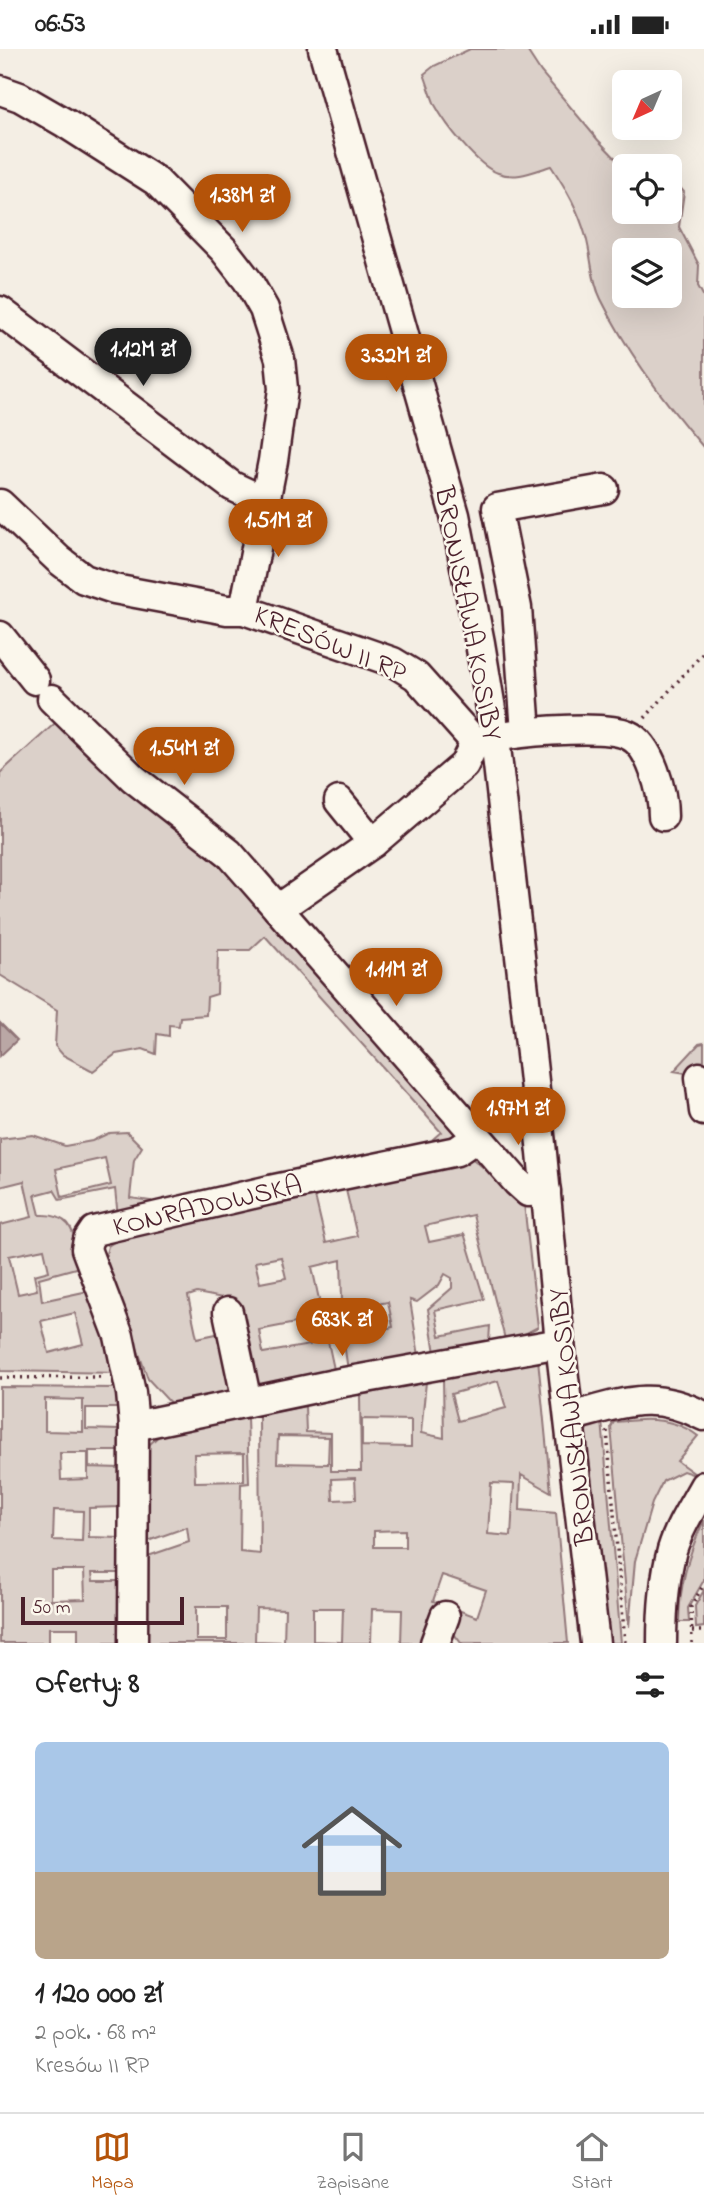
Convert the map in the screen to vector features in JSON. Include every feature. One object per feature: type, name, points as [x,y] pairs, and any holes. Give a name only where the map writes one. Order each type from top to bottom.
[{"type":"street","name":"BRONISŁAWA KOSIBY","points":[[323,49],[454,515],[481,643],[485,740],[546,1191],[560,1343],[595,1643]]},
{"type":"street","name":"KRESÓW II RP","points":[[0,90],[20,97],[65,123],[156,181],[224,250],[248,281],[264,309],[280,359],[282,379],[279,428],[244,610],[393,662],[416,676],[485,740]]},
{"type":"street","points":[[0,311],[232,486],[264,501]]},
{"type":"street","points":[[454,515],[604,489]]},
{"type":"street","points":[[0,504],[59,560],[84,579],[114,589],[227,610],[244,610]]},
{"type":"street","points":[[497,507],[517,608],[526,732]]},
{"type":"street","points":[[0,636],[43,689],[133,778],[229,853],[476,1138],[528,1192],[546,1191]]},
{"type":"street","points":[[485,740],[526,732],[611,731],[629,735],[647,756],[656,775],[663,796],[663,816]]},
{"type":"street","name":"BRONISŁAWA KOSIBY","points":[[278,909],[373,843],[464,765],[485,740]]},
{"type":"street","points":[[338,801],[373,843]]},
{"type":"street","points":[[701,1077],[704,1111]]},
{"type":"street","name":"KONRADOWSKA","points":[[133,1643],[134,1426],[129,1377],[118,1336],[86,1249],[94,1231],[457,1150],[476,1138]]},
{"type":"street","points":[[228,1312],[247,1402]]},
{"type":"street","points":[[134,1426],[560,1343]]},
{"type":"street","points":[[570,1417],[643,1399],[674,1403],[704,1416]]},
{"type":"street","points":[[662,1643],[662,1608],[673,1549],[704,1486]]},
{"type":"street","points":[[435,1643],[445,1616]]},
{"type":"path","points":[[629,735],[704,652]]},
{"type":"path","points":[[0,1378],[129,1377]]},
{"type":"path","points":[[609,1422],[607,1427],[625,1643]]},
{"type":"path","points":[[692,1643],[691,1607],[704,1584]]},
{"type":"path","points":[[691,1631],[704,1631]]},
{"type":"shaded area","points":[[470,49],[526,49],[541,72],[612,155],[612,224],[679,224],[699,265],[698,286],[704,297],[704,448],[648,377],[611,319],[595,284],[588,245],[579,217],[551,166],[512,176],[490,169],[472,154],[447,123],[435,105],[424,74],[434,66]]},
{"type":"shaded area","points":[[64,715],[227,857],[462,1134],[440,1145],[433,1139],[441,1132],[265,936],[250,950],[218,950],[217,994],[207,997],[206,1015],[180,1017],[179,1026],[169,1025],[169,1036],[157,1034],[156,1054],[143,1049],[116,1054],[93,1071],[63,1055],[55,1046],[57,1010],[0,975],[0,773]]},
{"type":"shaded area","points":[[0,1023],[17,1040],[0,1056]]},
{"type":"shaded area","points":[[704,1043],[704,1076],[674,1071],[699,1044]]},
{"type":"shaded area","points":[[127,1132],[142,1147],[134,1160],[130,1198],[151,1201],[151,1206],[118,1217],[115,1189],[60,1200],[54,1190],[35,1195],[40,1215],[52,1215],[67,1223],[75,1237],[83,1266],[39,1278],[42,1301],[93,1290],[121,1373],[0,1371],[0,1225],[32,1217],[24,1181],[0,1187],[0,1139],[33,1135],[65,1146],[92,1141],[109,1133]],"holes":[[[105,1158],[111,1185],[62,1197],[56,1169]],[[44,1249],[49,1271],[34,1275],[37,1290],[18,1294],[9,1256]],[[75,1313],[83,1344],[49,1353],[41,1321]]]},
{"type":"shaded area","points":[[469,1156],[524,1204],[538,1327],[521,1336],[505,1339],[473,1215],[425,1226],[429,1242],[464,1233],[484,1299],[435,1310],[440,1336],[490,1326],[489,1342],[435,1353],[428,1309],[452,1288],[452,1278],[445,1274],[439,1285],[417,1302],[410,1300],[419,1356],[348,1370],[338,1304],[342,1301],[341,1260],[312,1267],[335,1374],[255,1390],[233,1300],[197,1293],[188,1296],[197,1338],[221,1333],[235,1394],[174,1407],[148,1379],[105,1258],[108,1246],[120,1238],[314,1192],[326,1243],[357,1236],[345,1186]],"holes":[[[281,1257],[286,1278],[260,1283],[255,1262]],[[388,1302],[393,1327],[347,1337],[341,1311]],[[306,1321],[310,1345],[263,1353],[259,1330]]]},
{"type":"shaded area","points":[[538,1359],[551,1492],[521,1475],[520,1510],[556,1513],[568,1643],[461,1643],[454,1634],[430,1630],[419,1643],[401,1643],[402,1610],[372,1609],[371,1642],[375,1643],[147,1643],[145,1557],[189,1542],[187,1527],[145,1542],[145,1460],[150,1444],[162,1433],[247,1417],[249,1483],[241,1484],[240,1552],[260,1554],[259,1415],[305,1406],[306,1432],[331,1433],[331,1471],[361,1471],[360,1395],[426,1382],[421,1433],[444,1438],[443,1378]],"holes":[[[498,1381],[506,1408],[458,1421],[451,1394]],[[362,1419],[411,1420],[411,1447],[362,1446]],[[278,1436],[329,1437],[328,1464],[277,1463]],[[244,1453],[244,1481],[195,1482],[194,1454]],[[355,1478],[356,1499],[333,1500],[332,1479]],[[491,1483],[514,1484],[511,1536],[488,1534]],[[405,1530],[405,1547],[374,1547],[374,1531]],[[442,1575],[486,1590],[477,1617],[433,1601]],[[196,1607],[227,1607],[227,1640],[196,1640]],[[256,1608],[285,1609],[284,1642],[255,1641]],[[313,1608],[343,1608],[342,1642],[313,1641]]]},
{"type":"shaded area","points":[[0,1387],[117,1388],[117,1408],[86,1408],[86,1429],[119,1430],[119,1451],[89,1451],[89,1467],[120,1468],[120,1507],[89,1508],[89,1537],[120,1538],[120,1573],[92,1573],[93,1581],[119,1581],[119,1643],[78,1643],[78,1628],[49,1628],[49,1643],[0,1643]],"holes":[[[45,1399],[83,1400],[83,1432],[45,1431]],[[60,1453],[88,1453],[88,1479],[61,1480]],[[54,1510],[83,1511],[82,1541],[53,1540]],[[51,1570],[84,1570],[85,1599],[51,1600]]]},
{"type":"shaded area","points":[[602,1420],[621,1643],[605,1643],[584,1434],[589,1426]]},
{"type":"shaded area","points":[[640,1420],[670,1423],[698,1436],[677,1461],[698,1476],[683,1471],[663,1481],[652,1503],[635,1561],[629,1627],[611,1427],[614,1422]]},
{"type":"shaded area","points":[[704,1520],[704,1580],[688,1608],[689,1622],[679,1622],[686,1570]]},
{"type":"shaded area","points":[[704,1590],[704,1627],[696,1628],[695,1606]]}]
